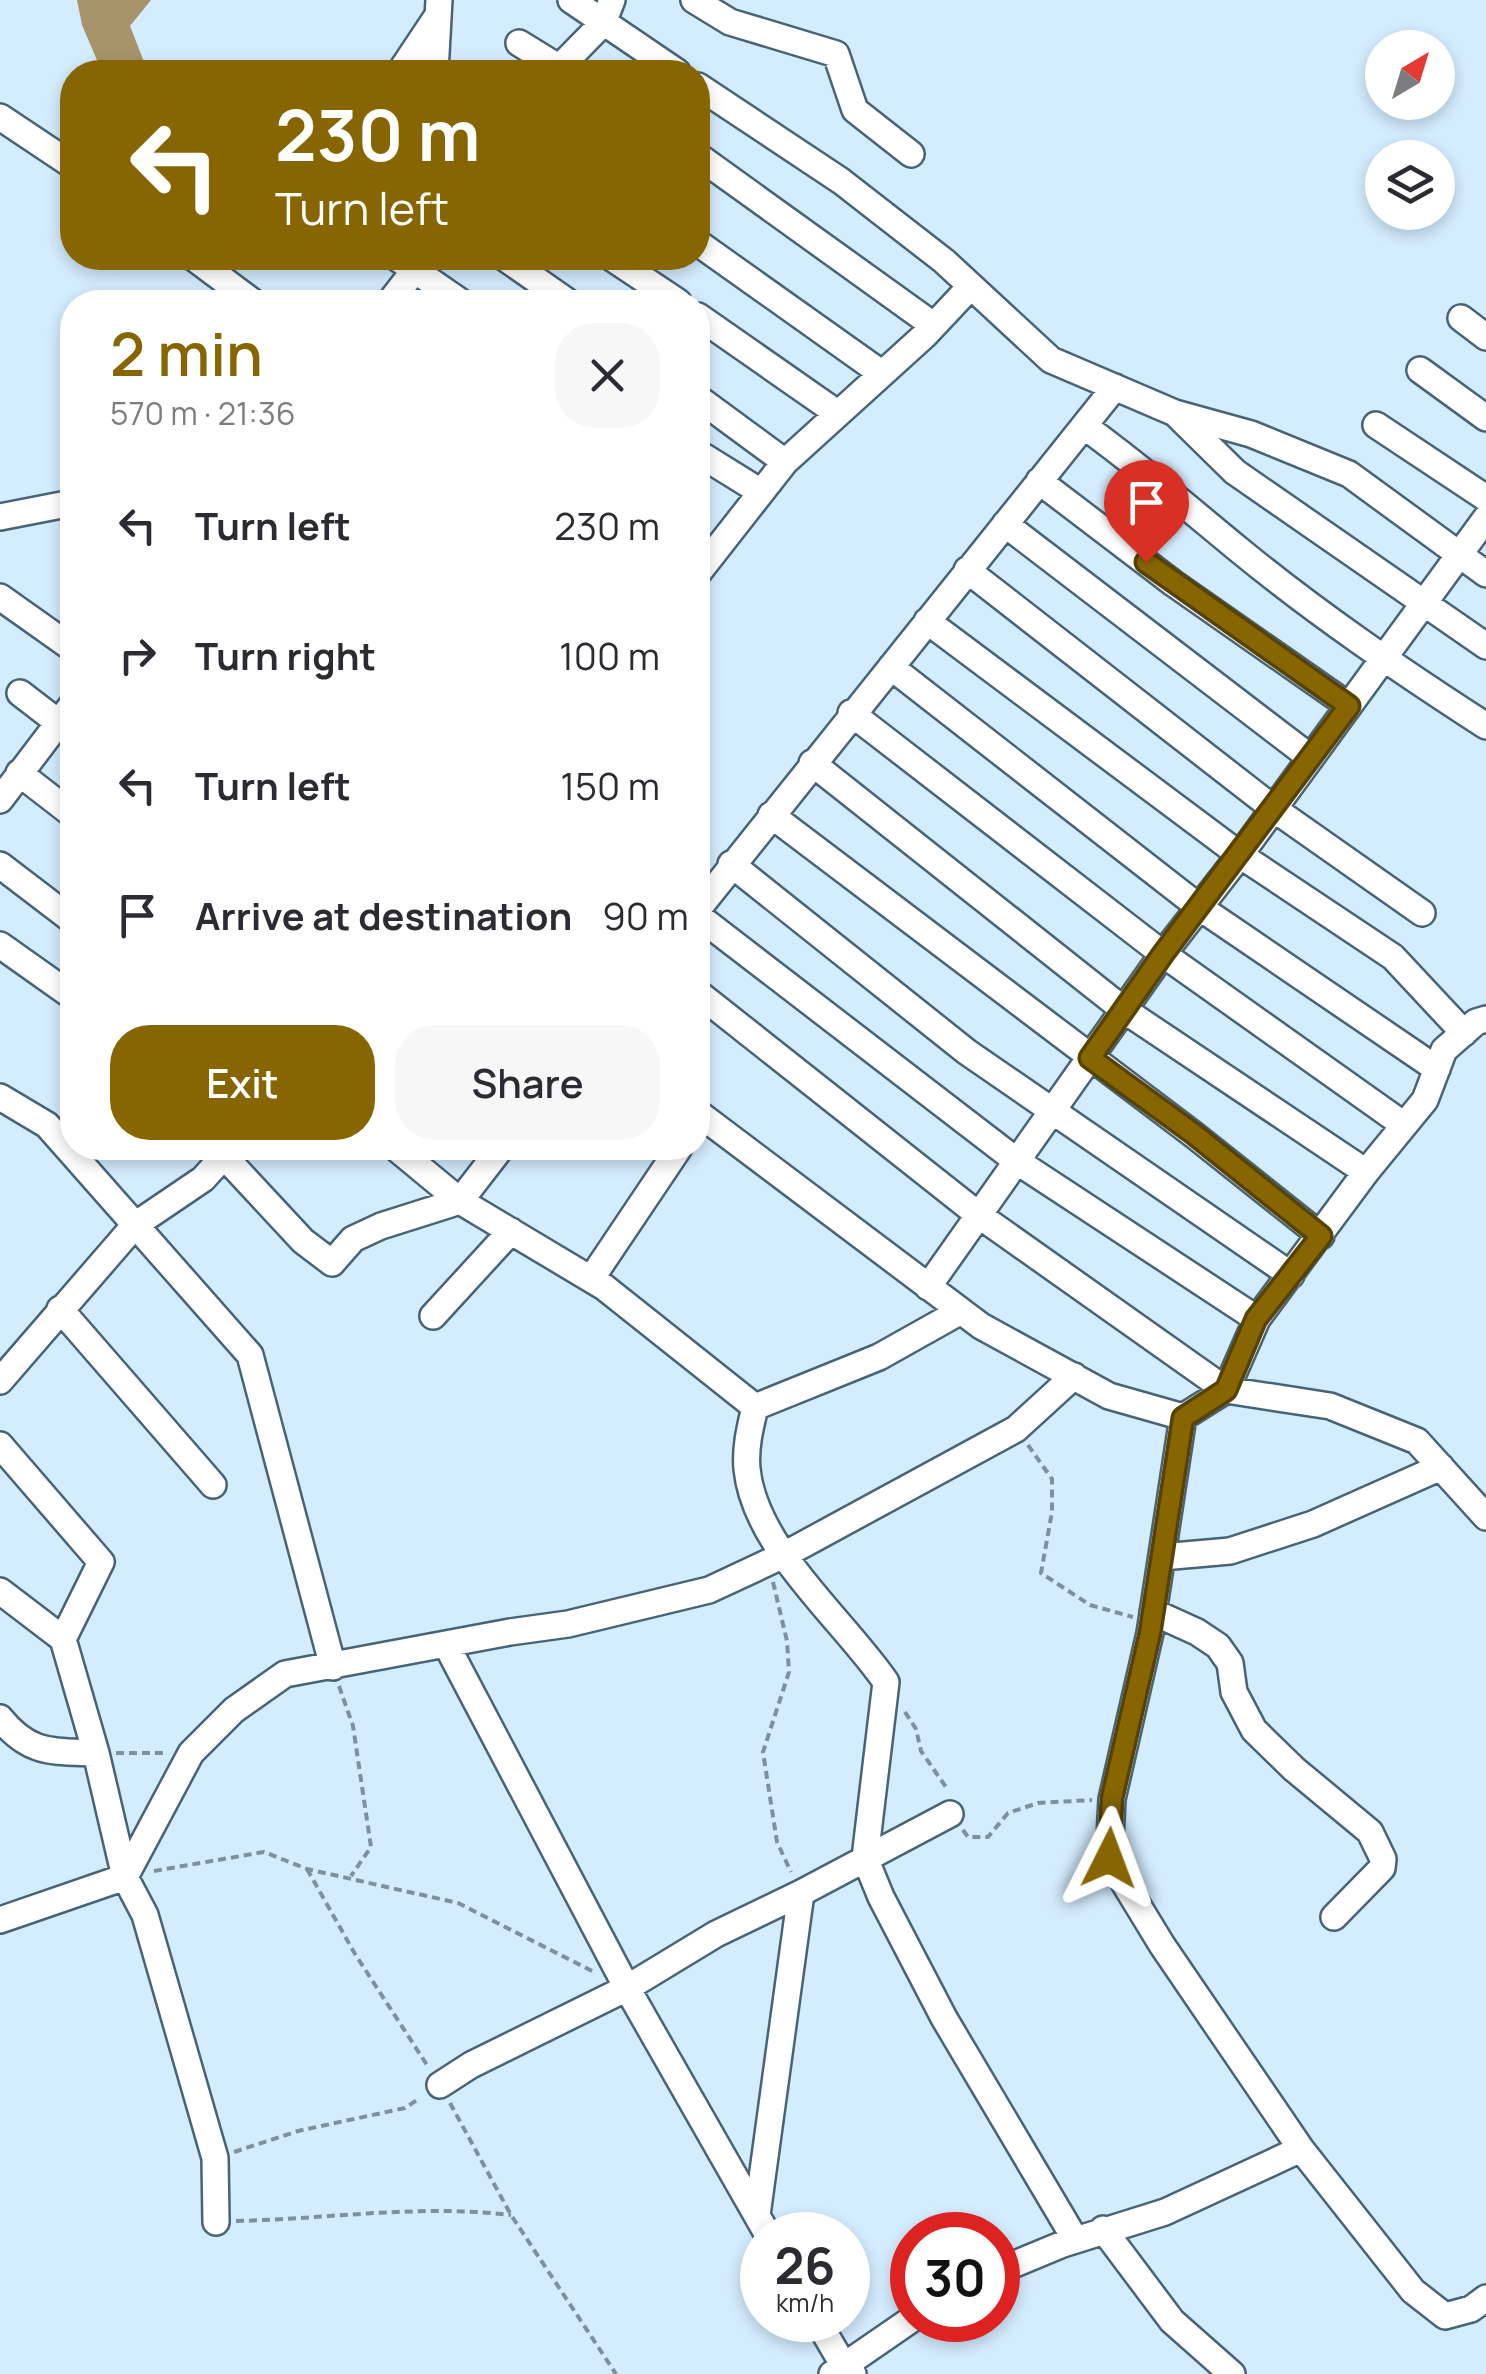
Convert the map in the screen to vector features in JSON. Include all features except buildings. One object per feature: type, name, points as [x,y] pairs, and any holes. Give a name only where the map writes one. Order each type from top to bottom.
[{"type":"street","points":[[571,0],[607,12],[663,60]]},
{"type":"street","points":[[694,0],[836,54],[856,110],[911,154]]},
{"type":"street","points":[[437,60],[439,7]]},
{"type":"street","points":[[407,60],[439,7]]},
{"type":"street","points":[[569,60],[607,12]]},
{"type":"street","points":[[520,43],[544,60]]},
{"type":"street","points":[[710,94],[841,181],[971,286],[1051,360],[1175,413],[1251,434],[1349,474],[1486,574]]},
{"type":"street","points":[[0,117],[60,157]]},
{"type":"street","points":[[710,165],[933,325]]},
{"type":"street","points":[[710,252],[881,373]]},
{"type":"street","points":[[210,270],[237,290]]},
{"type":"street","points":[[422,270],[446,290]]},
{"type":"street","points":[[522,270],[551,290]]},
{"type":"street","points":[[630,270],[660,290]]},
{"type":"street","points":[[710,537],[971,286]]},
{"type":"street","points":[[1461,318],[1486,338]]},
{"type":"street","points":[[710,324],[837,413]]},
{"type":"street","points":[[1420,370],[1486,418]]},
{"type":"street","points":[[710,895],[770,814],[1115,387]]},
{"type":"street","points":[[710,407],[785,462]]},
{"type":"street","points":[[1175,413],[1236,472],[1486,646]]},
{"type":"street","points":[[1376,425],[1486,498]]},
{"type":"street","points":[[1084,426],[1155,477],[1240,550],[1383,660],[1486,726]]},
{"type":"street","points":[[710,460],[761,492]]},
{"type":"street","points":[[1039,481],[1174,583],[1349,706]]},
{"type":"street","points":[[0,517],[60,505]]},
{"type":"street","points":[[928,1288],[1163,954],[1486,518]]},
{"type":"street","points":[[1005,524],[1311,758]]},
{"type":"street","points":[[967,570],[1274,809],[1422,913]]},
{"type":"street","points":[[0,597],[60,640]]},
{"type":"street","points":[[926,621],[1240,855],[1393,958],[1464,1033]]},
{"type":"street","points":[[891,667],[1200,907],[1437,1070]]},
{"type":"street","points":[[20,692],[60,715]]},
{"type":"street","points":[[851,713],[1163,954],[1404,1126]]},
{"type":"street","points":[[0,800],[60,729]]},
{"type":"street","points":[[812,764],[1124,1010],[1366,1172]]},
{"type":"street","points":[[19,773],[60,805]]},
{"type":"street","points":[[770,814],[1194,1134],[1321,1236]]},
{"type":"street","points":[[731,864],[967,1052],[1290,1275]]},
{"type":"street","points":[[0,865],[60,911]]},
{"type":"street","points":[[710,922],[1018,1162],[1256,1319]]},
{"type":"street","points":[[0,945],[60,988]]},
{"type":"street","points":[[710,1002],[980,1216],[1226,1390],[1330,1406],[1418,1441],[1486,1518]]},
{"type":"street","points":[[1486,1019],[1476,1022],[1444,1050],[1425,1100],[1256,1319],[1226,1390],[1183,1418],[1152,1617],[1112,1798],[1109,1858],[1162,1944],[1301,2149],[1413,2291],[1445,2316],[1472,2310],[1486,2298]]},
{"type":"street","points":[[0,1097],[47,1125],[60,1140]]},
{"type":"street","points":[[710,1124],[980,1326],[1109,1396],[1183,1418]]},
{"type":"street","points":[[77,1160],[250,1355],[333,1667]]},
{"type":"street","points":[[0,1381],[134,1225],[203,1179],[221,1160]]},
{"type":"street","points":[[235,1160],[303,1241],[332,1262],[353,1239],[460,1200],[492,1160]]},
{"type":"street","points":[[411,1160],[460,1200],[591,1279],[755,1407]]},
{"type":"street","points":[[591,1279],[671,1160]]},
{"type":"street","points":[[433,1316],[511,1231]]},
{"type":"street","points":[[60,1309],[213,1484]]},
{"type":"street","points":[[755,1407],[879,1357],[960,1312]]},
{"type":"street","points":[[0,1920],[125,1877],[191,1753],[234,1710],[285,1674],[568,1624],[708,1590],[784,1555],[1016,1430],[1074,1376]]},
{"type":"street","points":[[755,1407],[747,1439],[747,1470],[756,1508],[784,1555],[886,1682],[865,1858],[944,2018],[1075,2239]]},
{"type":"street","points":[[0,1445],[101,1562],[63,1639]]},
{"type":"street","points":[[1162,1556],[1230,1552],[1313,1524],[1441,1467]]},
{"type":"street","points":[[0,1592],[63,1639],[96,1753],[125,1877],[145,1915],[215,2158],[216,2222]]},
{"type":"street","points":[[1152,1617],[1197,1632],[1218,1646],[1230,1664],[1234,1692],[1254,1730],[1370,1832],[1379,1846],[1382,1868],[1334,1917]]},
{"type":"street","points":[[448,1646],[626,1988],[755,2212]]},
{"type":"street","points":[[0,1718],[17,1739],[48,1751],[96,1753]]},
{"type":"street","points":[[440,2085],[471,2065],[626,1988],[716,1934],[950,1814]]},
{"type":"street","points":[[764,2212],[801,1893]]},
{"type":"street","points":[[1020,2263],[1102,2229],[1165,2212],[1301,2149]]},
{"type":"street","points":[[1102,2229],[1172,2321],[1216,2370]]},
{"type":"street","points":[[829,2342],[843,2372],[890,2336]]},
{"type":"path","points":[[1016,1430],[1052,1479],[1052,1512],[1041,1573],[1090,1605],[1152,1617]]},
{"type":"path","points":[[784,1555],[772,1582],[787,1641],[789,1672],[763,1752],[777,1842],[801,1893]]},
{"type":"path","points":[[333,1667],[353,1726],[371,1847],[350,1878]]},
{"type":"path","points":[[886,1682],[916,1729],[921,1751],[948,1791],[950,1814],[968,1837],[988,1837],[1008,1812],[1038,1803],[1112,1798]]},
{"type":"path","points":[[96,1753],[191,1753]]},
{"type":"path","points":[[125,1877],[264,1852],[307,1869],[458,1903],[593,1972]]},
{"type":"path","points":[[307,1869],[440,2085],[511,2215],[616,2374]]},
{"type":"path","points":[[215,2158],[298,2131],[405,2108],[440,2085]]},
{"type":"path","points":[[216,2222],[305,2220],[408,2211],[468,2210],[511,2215]]},
{"type":"shaded area","points":[[77,0],[151,0],[130,26],[143,60],[97,60],[82,25]]},
{"type":"route","points":[[1109,1858],[1112,1798],[1150,1633],[1183,1418],[1226,1390],[1256,1319],[1321,1236],[1194,1134],[1090,1058],[1349,706],[1146,562]]}]
